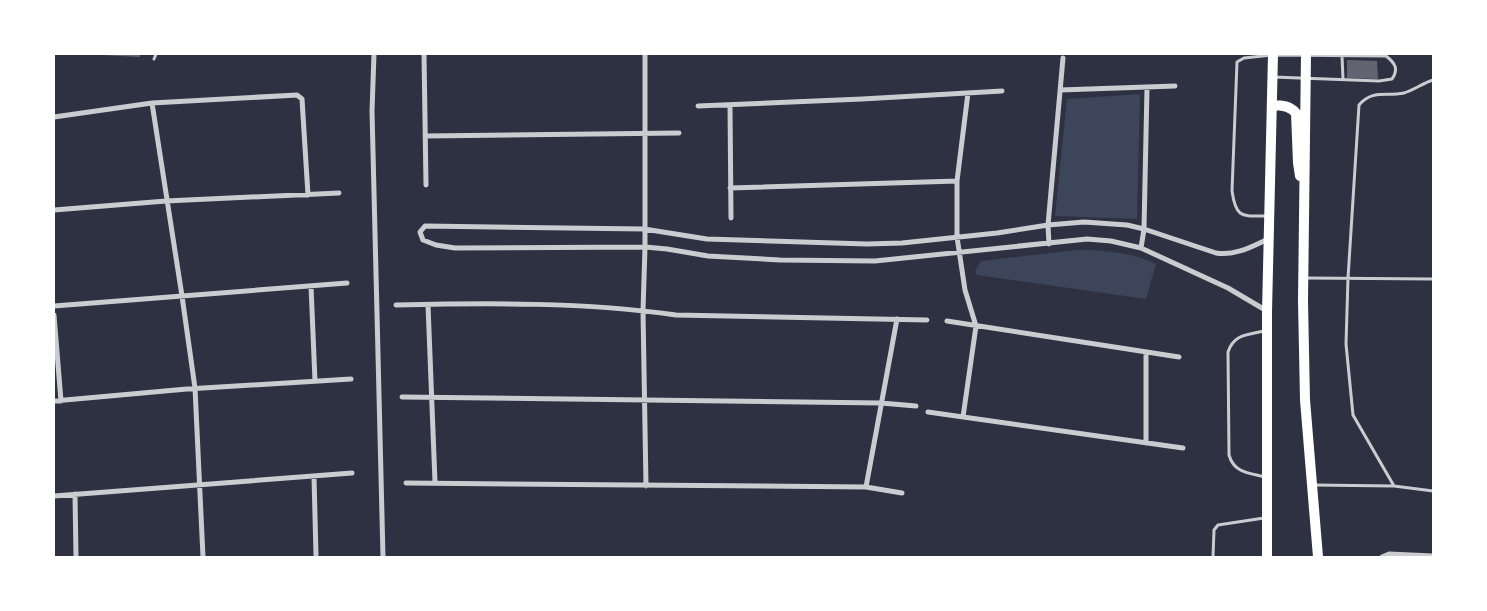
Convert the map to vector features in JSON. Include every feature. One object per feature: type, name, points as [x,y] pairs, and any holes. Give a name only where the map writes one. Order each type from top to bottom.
[{"type":"main road","points":[[1267,557],[1267,312],[1273,55]]},
{"type":"main road","points":[[1306,55],[1303,278],[1305,400],[1318,557]]},
{"type":"main road","points":[[1273,105],[1293,109],[1296,113],[1298,163],[1304,189]]},
{"type":"street","points":[[374,54],[372,111],[383,557]]},
{"type":"street","points":[[424,54],[426,185]]},
{"type":"street","points":[[646,54],[643,310],[646,486]]},
{"type":"street","points":[[1049,244],[1048,225],[1063,58]]},
{"type":"street","points":[[1060,90],[1175,86]]},
{"type":"street","points":[[1141,248],[1144,229],[1147,88]]},
{"type":"street","points":[[698,106],[1002,91]]},
{"type":"street","points":[[963,417],[976,326],[965,290],[958,254],[957,237],[957,181],[968,94]]},
{"type":"street","points":[[54,117],[152,103],[297,96],[302,99],[308,195]]},
{"type":"street","points":[[152,103],[195,388],[203,557]]},
{"type":"street","points":[[730,105],[731,218]]},
{"type":"street","points":[[425,136],[679,133]]},
{"type":"street","points":[[730,188],[957,181]]},
{"type":"street","points":[[54,210],[166,201],[339,193]]},
{"type":"street","points":[[1267,312],[1228,288],[1141,248],[1111,241],[1087,239],[958,254],[843,262],[708,256],[645,247],[455,248],[436,245],[423,240],[420,232],[425,226],[644,229],[707,239],[867,244],[902,243],[1084,222],[1127,225],[1144,229],[1216,254],[1242,251],[1268,239]]},
{"type":"street","points":[[54,306],[347,283]]},
{"type":"street","points":[[311,286],[316,381]]},
{"type":"street","points":[[428,304],[435,482]]},
{"type":"street","points":[[396,306],[428,304],[551,305],[643,310],[676,315],[927,320]]},
{"type":"street","points":[[54,314],[61,401]]},
{"type":"street","points":[[866,487],[897,319]]},
{"type":"street","points":[[947,321],[1179,357]]},
{"type":"street","points":[[1146,352],[1146,443]]},
{"type":"street","points":[[54,401],[195,388],[351,379]]},
{"type":"street","points":[[402,397],[881,403],[916,406]]},
{"type":"street","points":[[928,412],[1183,448]]},
{"type":"street","points":[[54,496],[352,474]]},
{"type":"street","points":[[314,476],[316,556]]},
{"type":"street","points":[[406,483],[866,487],[902,493]]},
{"type":"street","points":[[74,494],[76,557]]},
{"type":"street","points":[[1382,557],[1389,554],[1433,556]]},
{"type":"lane","points":[[154,59],[156,54]]},
{"type":"lane","points":[[1269,216],[1249,216],[1240,213],[1234,207],[1232,191],[1237,62],[1244,58],[1273,55],[1386,56],[1394,62],[1396,68],[1396,74],[1392,79],[1379,81],[1273,77]]},
{"type":"lane","points":[[1342,56],[1343,79]]},
{"type":"lane","points":[[1394,486],[1353,415],[1346,344],[1348,278],[1359,105],[1364,99],[1375,94],[1402,93],[1433,80]]},
{"type":"lane","points":[[1303,278],[1433,279]]},
{"type":"lane","points":[[1267,330],[1236,338],[1228,352],[1229,455],[1232,464],[1240,470],[1267,478]]},
{"type":"lane","points":[[1311,485],[1394,486],[1433,491]]},
{"type":"lane","points":[[1213,557],[1214,530],[1218,524],[1268,518]]},
{"type":"shaded area","points":[[1140,94],[1137,219],[1055,216],[1067,99]]},
{"type":"shaded area","points":[[1076,250],[1117,252],[1156,264],[1146,299],[977,275],[975,271],[981,261]]},
{"type":"building","points":[[140,54],[140,57],[102,55]]},
{"type":"building","points":[[1347,60],[1377,61],[1378,79],[1347,78]]}]
